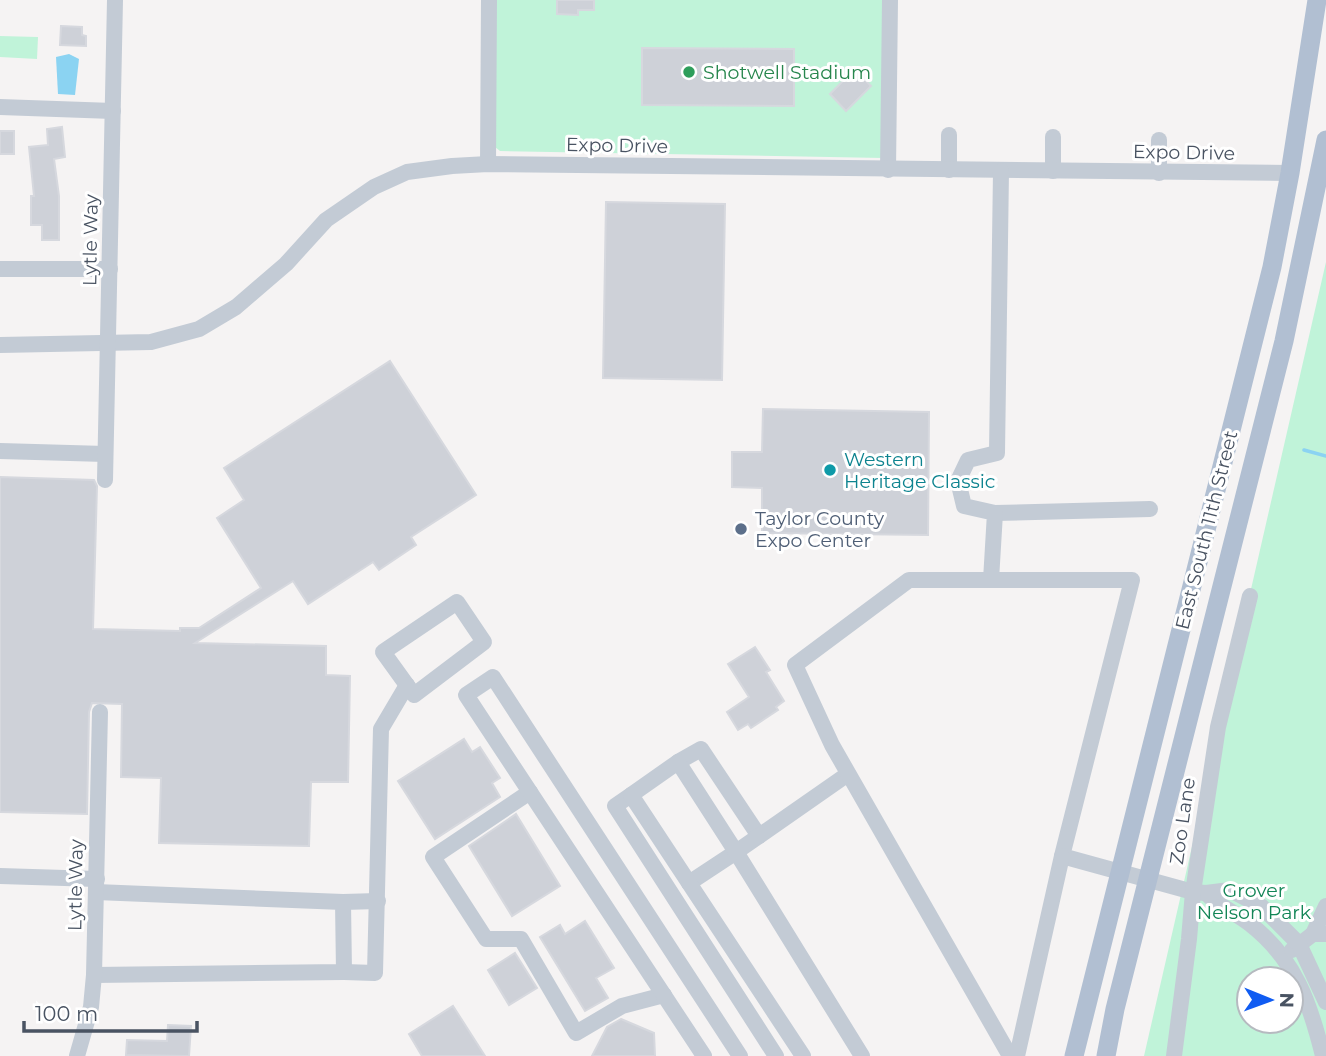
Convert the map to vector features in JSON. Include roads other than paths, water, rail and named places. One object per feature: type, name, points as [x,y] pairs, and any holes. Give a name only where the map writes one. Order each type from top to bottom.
[{"type":"main road","name":"East South 11th Street","points":[[1074,1056],[1268,280],[1290,173],[1317,0]]},
{"type":"main road","name":"East South 11th Street","points":[[1106,1056],[1115,1009],[1284,341],[1324,164],[1326,140]]},
{"type":"main road","points":[[1290,173],[1324,164]]},
{"type":"street","name":"Lytle Way","points":[[105,480],[115,0]]},
{"type":"street","points":[[488,164],[489,0]]},
{"type":"street","points":[[888,170],[890,0]]},
{"type":"street","points":[[0,107],[113,111]]},
{"type":"street","points":[[949,135],[949,170]]},
{"type":"street","points":[[1053,138],[1053,172]]},
{"type":"street","points":[[1159,140],[1159,173]]},
{"type":"street","name":"Expo Drive","points":[[0,345],[151,342],[200,329],[236,307],[286,264],[326,220],[374,187],[407,172],[452,166],[488,164],[1290,173]]},
{"type":"street","points":[[1002,171],[997,453],[968,460],[958,481],[964,506],[995,513],[1150,509]]},
{"type":"street","points":[[0,269],[110,269]]},
{"type":"street","points":[[0,452],[106,454]]},
{"type":"street","points":[[991,580],[995,513]]},
{"type":"street","points":[[1010,1056],[832,746],[795,665],[909,580],[1132,580],[1062,856],[1017,1056]]},
{"type":"street","name":"Zoo Lane","points":[[1174,1056],[1189,939],[1199,892],[1217,727],[1250,596]]},
{"type":"street","points":[[457,602],[484,642],[414,695],[407,685],[383,652],[457,602]]},
{"type":"street","points":[[459,661],[478,687]]},
{"type":"street","points":[[704,1056],[466,695],[492,677],[740,1056]]},
{"type":"street","points":[[94,975],[375,973],[380,729],[407,685]]},
{"type":"street","name":"Lytle Way","points":[[77,1056],[91,1007],[94,975],[100,712]]},
{"type":"street","points":[[759,836],[701,749],[615,806],[776,1056]]},
{"type":"street","points":[[678,762],[862,1056]]},
{"type":"street","points":[[688,883],[848,774]]},
{"type":"street","points":[[530,792],[433,857],[486,939],[522,939],[576,1033],[622,1006],[664,995]]},
{"type":"street","points":[[631,795],[803,1056]]},
{"type":"street","points":[[1062,856],[1199,892],[1230,890],[1261,906],[1299,944],[1326,1002]]},
{"type":"street","points":[[0,876],[343,902],[378,901]]},
{"type":"street","points":[[1199,892],[1219,907],[1237,914],[1284,956],[1295,975],[1315,1024],[1323,1056]]},
{"type":"street","points":[[343,902],[344,972]]},
{"type":"street","points":[[1284,956],[1299,944],[1319,934],[1326,906]]},
{"type":"water","points":[[69,54],[79,59],[75,95],[58,94],[56,57]]},
{"type":"waterway","points":[[1304,450],[1326,456]]},
{"type":"place","name":"Shotwell Stadium","points":[[689,72]]},
{"type":"place","name":"Western Heritage Classic","points":[[830,470]]},
{"type":"place","name":"Taylor County Expo Center","points":[[741,529]]},
{"type":"park label","name":"Grover Nelson Park","points":[[1254,901]]}]
